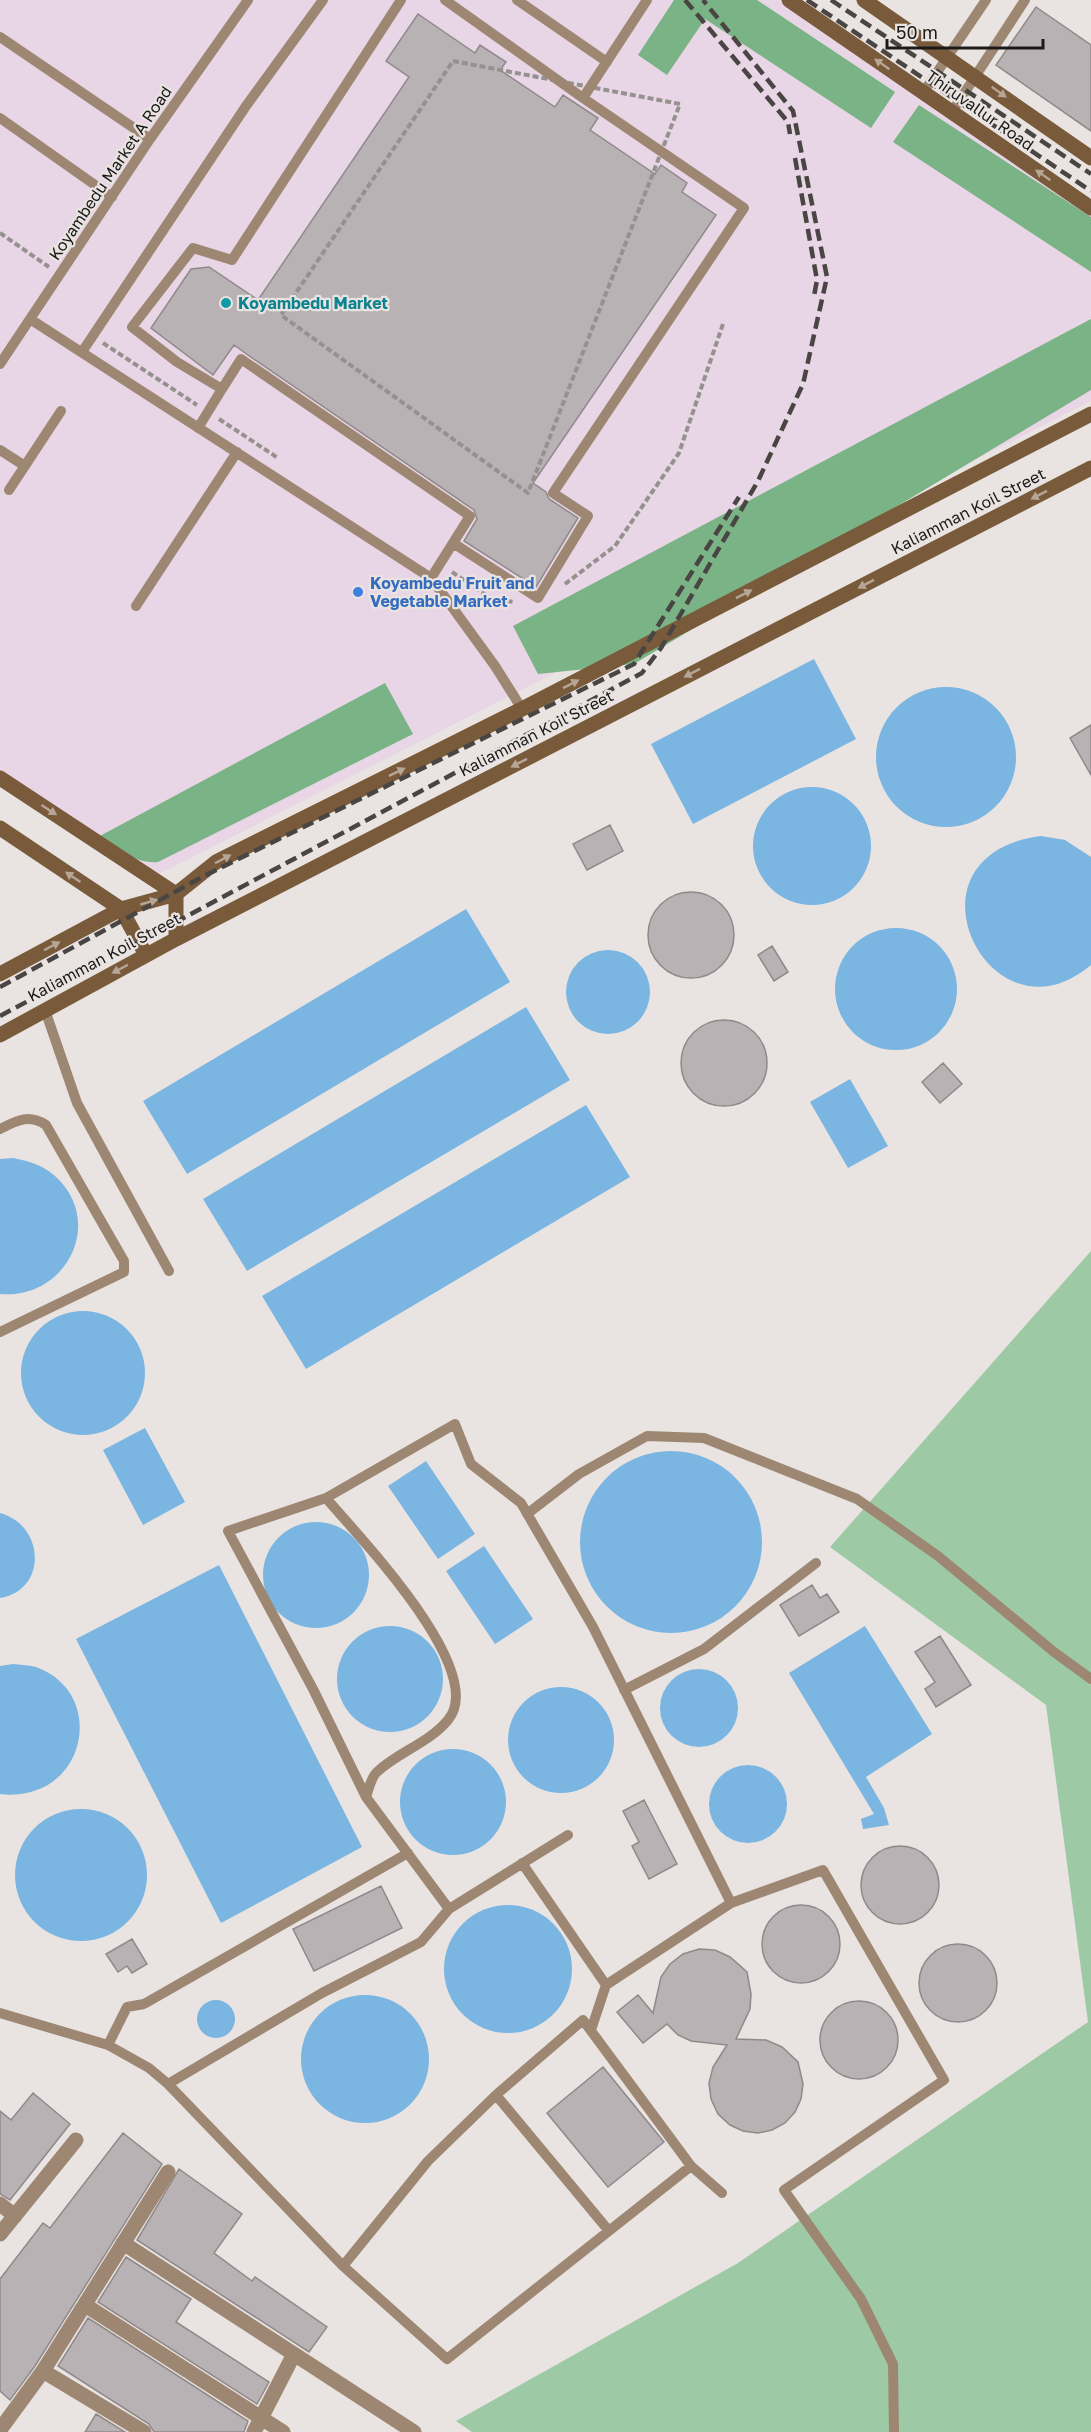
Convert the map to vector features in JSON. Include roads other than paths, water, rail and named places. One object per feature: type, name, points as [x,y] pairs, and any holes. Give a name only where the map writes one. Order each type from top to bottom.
[{"type":"main road","name":"Thiruvallur Road","points":[[789,0],[1091,208]]},
{"type":"main road","points":[[864,0],[950,57],[1091,158]]},
{"type":"main road","name":"Kaliamman Koil Street","points":[[0,974],[121,909],[176,894],[216,862],[522,709],[1091,414]]},
{"type":"main road","name":"Kaliamman Koil Street","points":[[0,1035],[176,939],[1091,468]]},
{"type":"main road","points":[[0,778],[176,894],[176,939]]},
{"type":"main road","points":[[0,828],[121,909],[146,955]]},
{"type":"street","points":[[0,2234],[76,2140]]},
{"type":"street","points":[[4,2428],[43,2371],[168,2172]]},
{"type":"street","points":[[0,2204],[15,2216]]},
{"type":"street","points":[[123,2243],[414,2432]]},
{"type":"street","points":[[85,2305],[284,2432]]},
{"type":"street","points":[[254,2432],[294,2354]]},
{"type":"street","points":[[43,2371],[144,2432]]},
{"type":"lane","name":"Koyambedu Market A Road","points":[[0,364],[150,139],[248,0]]},
{"type":"lane","points":[[82,352],[246,106],[323,0]]},
{"type":"lane","points":[[222,389],[177,362],[132,327],[193,248],[232,260],[401,0]]},
{"type":"lane","points":[[445,0],[457,4],[583,98],[744,208],[553,493],[588,516],[538,598],[453,543]]},
{"type":"lane","points":[[517,0],[607,62]]},
{"type":"lane","points":[[583,98],[647,0]]},
{"type":"lane","points":[[924,93],[986,0]]},
{"type":"lane","points":[[952,112],[1025,0]]},
{"type":"lane","points":[[0,37],[150,139]]},
{"type":"lane","points":[[0,118],[112,197]]},
{"type":"lane","points":[[30,319],[431,578],[495,666],[522,709]]},
{"type":"lane","points":[[198,428],[241,359],[470,516],[431,578]]},
{"type":"lane","points":[[9,490],[61,411]]},
{"type":"lane","points":[[0,450],[25,466]]},
{"type":"lane","points":[[136,606],[237,452]]},
{"type":"lane","points":[[45,1010],[77,1103],[169,1271]]},
{"type":"lane","points":[[0,1129],[27,1118],[35,1118],[46,1125],[124,1261],[124,1272],[0,1332]]},
{"type":"lane","points":[[449,1909],[366,1797],[313,1689],[228,1531],[327,1498],[454,1424],[471,1464],[521,1503],[593,1627],[731,1903]]},
{"type":"lane","points":[[527,1514],[579,1474],[647,1436],[704,1438],[857,1499],[938,1556],[1053,1652],[1091,1679]]},
{"type":"lane","points":[[327,1498],[399,1584],[444,1650],[458,1694],[449,1719],[419,1745],[376,1772],[366,1797]]},
{"type":"lane","points":[[624,1690],[704,1649],[816,1563]]},
{"type":"lane","points":[[168,2084],[322,1993],[421,1942],[449,1909],[568,1835]]},
{"type":"lane","points":[[108,2045],[127,2007],[144,2004],[408,1853]]},
{"type":"lane","points":[[522,1863],[606,1985]]},
{"type":"lane","points":[[591,2030],[606,1985],[731,1903],[823,1870],[944,2080],[784,2190],[861,2299],[893,2364],[894,2432]]},
{"type":"lane","points":[[0,2013],[108,2045],[149,2068],[168,2084],[343,2266],[447,2359],[691,2166]]},
{"type":"lane","points":[[343,2266],[428,2161],[496,2095],[583,2020],[691,2166],[722,2193]]},
{"type":"lane","points":[[496,2095],[609,2231]]},
{"type":"water","points":[[814,659],[856,739],[693,824],[651,744]]},
{"type":"water","points":[[946,687],[973,692],[996,707],[1011,730],[1016,757],[1011,784],[996,807],[973,822],[946,827],[919,822],[896,807],[881,784],[876,757],[881,730],[896,707],[919,692]]},
{"type":"water","points":[[812,787],[835,791],[854,804],[867,823],[871,846],[867,869],[854,888],[835,901],[812,905],[789,901],[770,888],[757,869],[753,846],[757,823],[770,804],[789,791]]},
{"type":"water","points":[[1041,836],[1065,840],[1091,857],[1091,965],[1054,985],[1020,984],[992,967],[973,940],[965,908],[972,876],[997,851]]},
{"type":"water","points":[[466,909],[510,982],[187,1174],[143,1101]]},
{"type":"water","points":[[896,928],[919,933],[930,938],[939,946],[947,955],[952,966],[957,989],[952,1012],[947,1023],[939,1032],[930,1040],[919,1045],[896,1050],[873,1045],[862,1040],[853,1032],[845,1023],[840,1012],[835,989],[840,966],[845,955],[853,946],[862,938],[873,933]]},
{"type":"water","points":[[608,950],[631,957],[643,969],[650,992],[643,1015],[631,1027],[608,1034],[585,1027],[573,1015],[566,992],[573,969],[585,957]]},
{"type":"water","points":[[526,1007],[570,1080],[247,1271],[203,1199]]},
{"type":"water","points":[[850,1079],[888,1146],[848,1168],[810,1102]]},
{"type":"water","points":[[586,1105],[630,1177],[306,1369],[262,1296]]},
{"type":"water","points":[[13,1158],[35,1164],[55,1176],[70,1195],[77,1215],[77,1235],[71,1254],[60,1271],[44,1285],[23,1293],[0,1294],[0,1159]]},
{"type":"water","points":[[83,1311],[107,1315],[127,1329],[141,1349],[145,1373],[141,1397],[127,1417],[107,1431],[83,1435],[59,1431],[39,1417],[25,1397],[21,1373],[25,1349],[39,1329],[59,1315]]},
{"type":"water","points":[[145,1428],[185,1502],[143,1525],[103,1450]]},
{"type":"water","points":[[671,1451],[706,1458],[721,1466],[735,1478],[747,1492],[755,1507],[762,1542],[755,1577],[747,1592],[735,1606],[721,1618],[706,1626],[671,1633],[636,1626],[621,1618],[607,1606],[595,1592],[587,1577],[580,1542],[587,1507],[595,1492],[607,1478],[621,1466],[636,1458]]},
{"type":"water","points":[[426,1461],[475,1534],[438,1559],[388,1486]]},
{"type":"water","points":[[0,1513],[15,1520],[26,1530],[35,1557],[33,1571],[27,1583],[16,1593],[0,1598]]},
{"type":"water","points":[[316,1522],[336,1526],[353,1538],[365,1555],[369,1575],[365,1595],[353,1612],[336,1624],[316,1628],[296,1624],[279,1612],[267,1595],[263,1575],[267,1555],[279,1538],[296,1526]]},
{"type":"water","points":[[484,1546],[533,1619],[495,1644],[446,1571]]},
{"type":"water","points":[[219,1565],[362,1847],[221,1923],[76,1639]]},
{"type":"water","points":[[390,1626],[410,1630],[427,1642],[439,1659],[443,1679],[439,1699],[427,1716],[410,1728],[390,1732],[370,1728],[353,1716],[341,1699],[337,1679],[341,1659],[353,1642],[370,1630]]},
{"type":"water","points":[[865,1626],[932,1734],[866,1777],[884,1808],[889,1825],[863,1829],[861,1819],[874,1814],[789,1673]]},
{"type":"water","points":[[13,1664],[36,1667],[59,1681],[74,1700],[80,1722],[78,1744],[68,1765],[52,1782],[29,1793],[0,1794],[0,1666]]},
{"type":"water","points":[[699,1669],[714,1672],[727,1680],[735,1693],[738,1708],[735,1723],[727,1736],[714,1744],[699,1747],[684,1744],[671,1736],[663,1723],[660,1708],[663,1693],[671,1680],[684,1672]]},
{"type":"water","points":[[561,1687],[581,1691],[598,1703],[610,1720],[614,1740],[610,1760],[598,1777],[581,1789],[561,1793],[541,1789],[524,1777],[512,1760],[508,1740],[512,1720],[524,1703],[541,1691]]},
{"type":"water","points":[[453,1749],[473,1753],[490,1765],[502,1782],[506,1802],[502,1822],[490,1839],[473,1851],[453,1855],[433,1851],[416,1839],[404,1822],[400,1802],[404,1782],[416,1765],[433,1753]]},
{"type":"water","points":[[748,1765],[763,1768],[776,1776],[784,1789],[787,1804],[784,1819],[776,1832],[763,1840],[748,1843],[733,1840],[720,1832],[712,1819],[709,1804],[712,1789],[720,1776],[733,1768]]},
{"type":"water","points":[[81,1809],[106,1814],[128,1828],[142,1850],[147,1875],[142,1900],[128,1922],[106,1936],[81,1941],[56,1936],[34,1922],[20,1900],[15,1875],[20,1850],[34,1828],[56,1814]]},
{"type":"water","points":[[508,1905],[533,1910],[553,1924],[567,1944],[572,1969],[567,1994],[553,2014],[533,2028],[508,2033],[483,2028],[463,2014],[449,1994],[444,1969],[449,1944],[463,1924],[483,1910]]},
{"type":"water","points":[[365,1995],[389,2000],[410,2014],[424,2035],[429,2059],[424,2083],[410,2104],[389,2118],[365,2123],[341,2118],[320,2104],[306,2083],[301,2059],[306,2035],[320,2014],[341,2000]]},
{"type":"water","points":[[216,2000],[229,2006],[235,2019],[229,2032],[216,2038],[203,2032],[197,2019],[203,2006]]},
{"type":"railway","points":[[685,0],[788,122],[790,134]]},
{"type":"railway","points":[[0,1016],[642,673],[661,648],[758,481],[803,384],[827,277],[793,111],[703,0]]},
{"type":"railway","points":[[807,0],[1091,191]]},
{"type":"railway","points":[[831,0],[1091,174]]},
{"type":"railway","points":[[795,158],[817,280],[814,296]]},
{"type":"railway","points":[[0,987],[206,875],[634,664],[739,497]]},
{"type":"place","name":"Koyambedu Market","points":[[226,303]]},
{"type":"place","name":"Koyambedu Fruit and Vegetable Market","points":[[358,592]]}]
